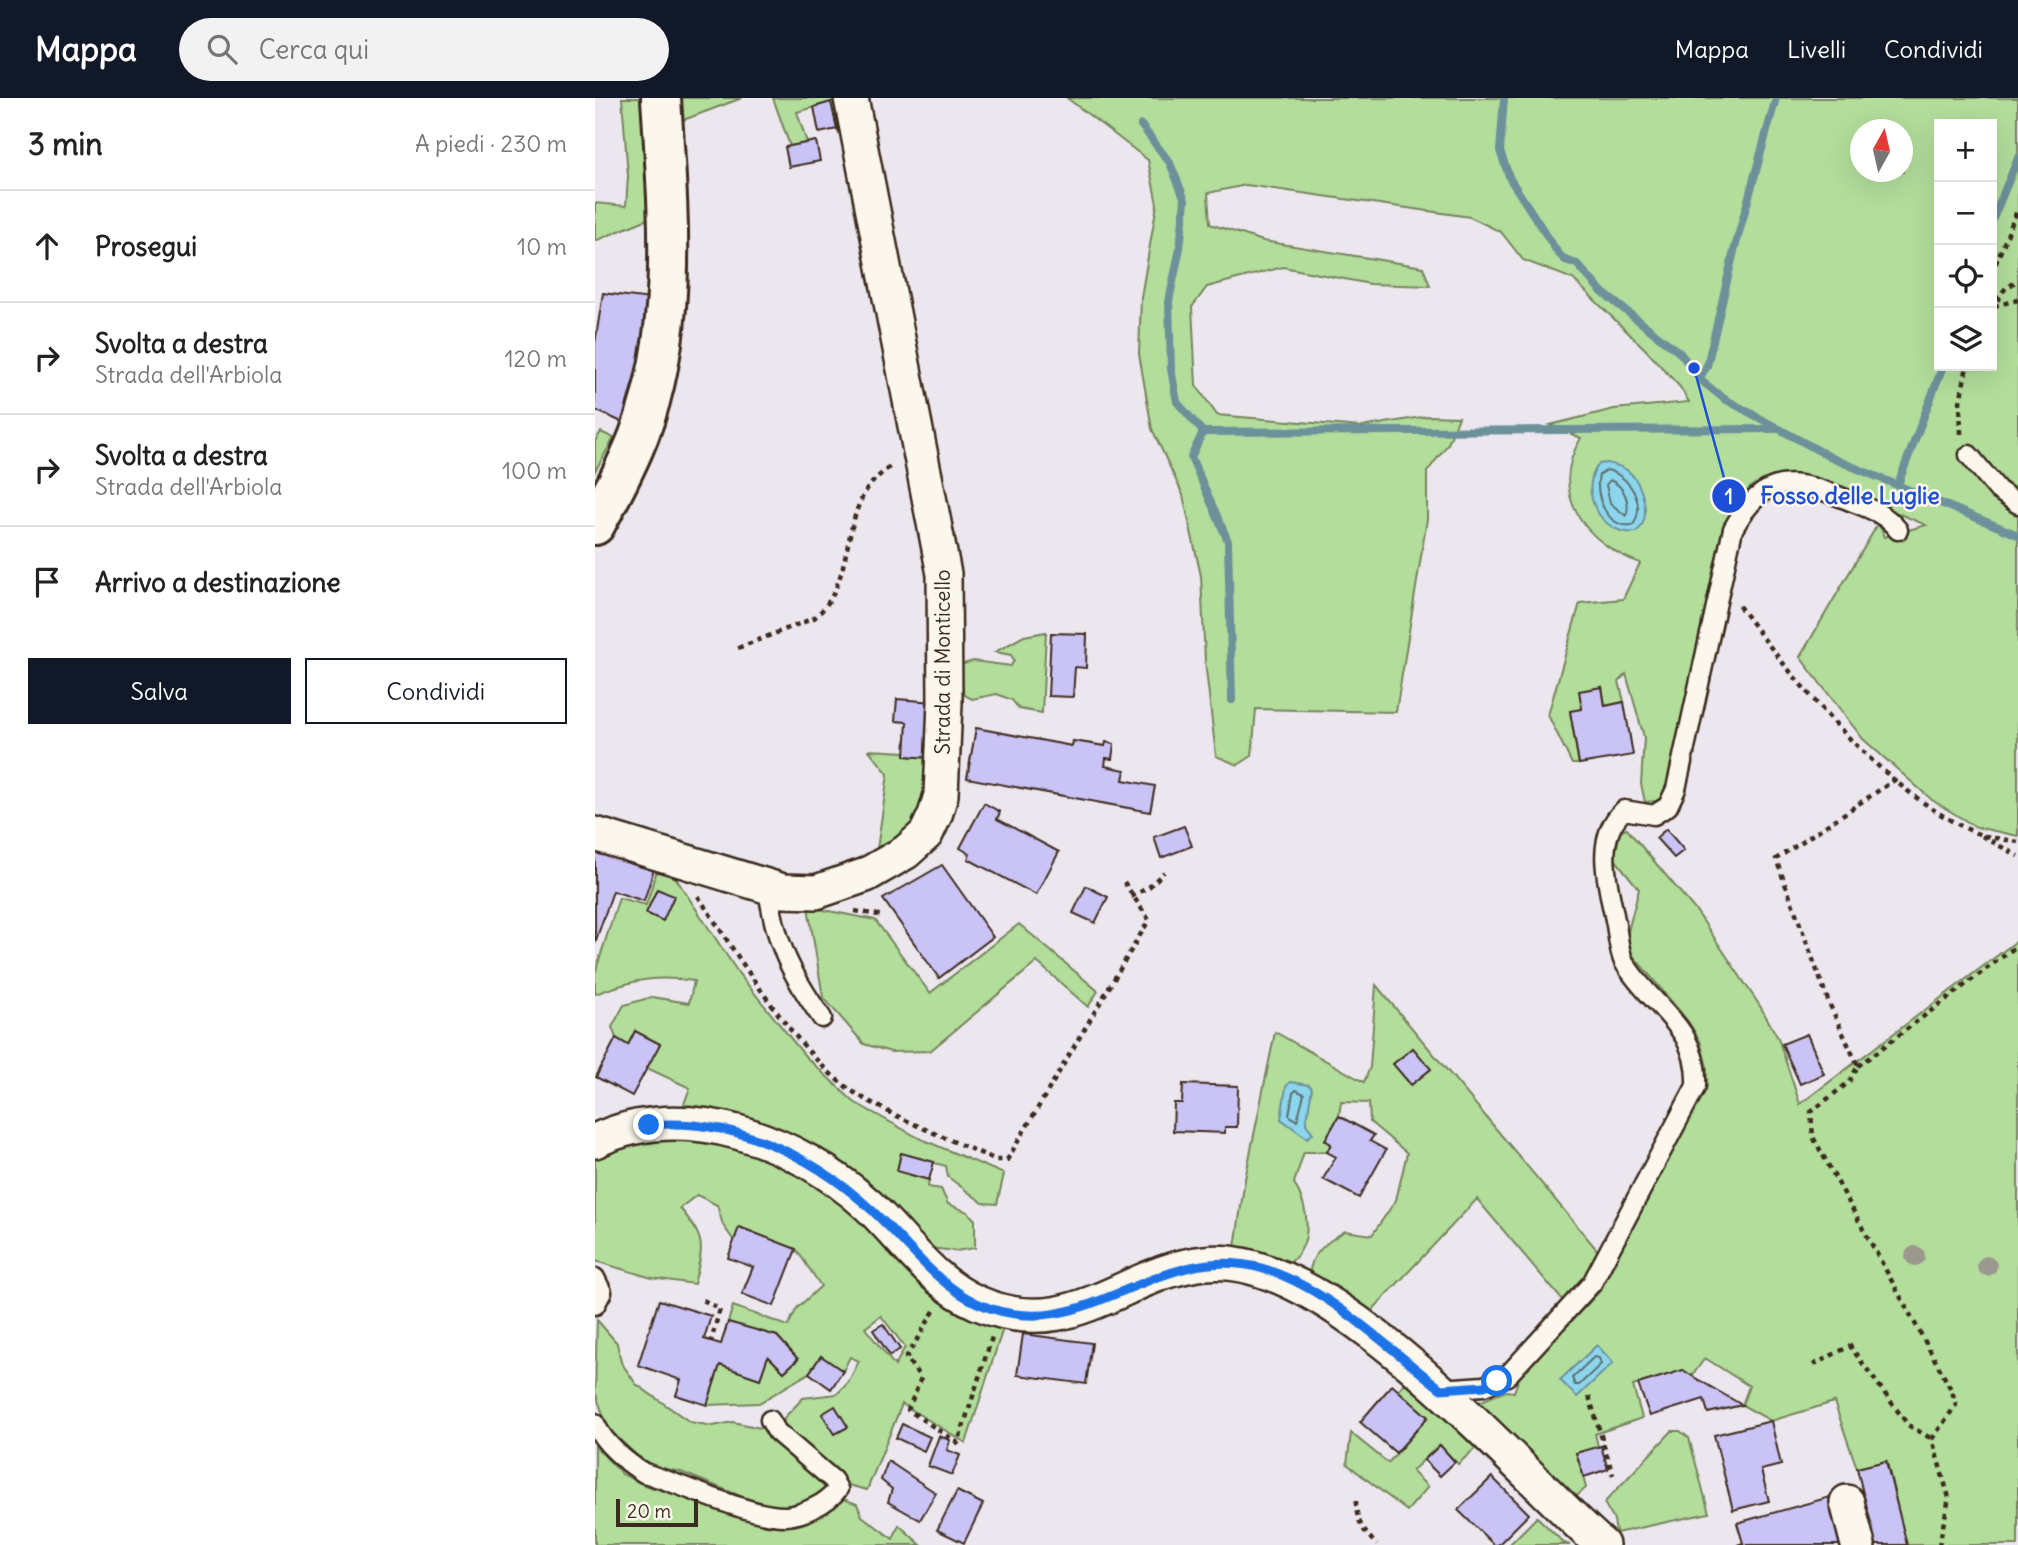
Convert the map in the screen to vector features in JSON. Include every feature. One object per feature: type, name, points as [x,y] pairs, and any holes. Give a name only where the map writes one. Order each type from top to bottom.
[{"type":"main road","points":[[595,526],[639,436],[651,397],[665,331],[669,254],[661,98]]},
{"type":"street","name":"Strada di Monticello","points":[[595,834],[783,891],[816,892],[866,876],[906,852],[926,834],[935,815],[941,795],[945,703],[944,574],[851,98]]},
{"type":"street","points":[[595,1141],[622,1130],[673,1123],[723,1129],[773,1145],[823,1170],[845,1186],[949,1285],[987,1307],[1046,1315],[1087,1308],[1174,1269],[1207,1262],[1257,1267],[1299,1284],[1332,1304],[1441,1389],[1602,1545]]},
{"type":"street","points":[[1847,1502],[1859,1545]]},
{"type":"lane","points":[[1969,455],[1998,490],[2018,505]]},
{"type":"lane","points":[[1441,1389],[1484,1386],[1507,1376],[1593,1283],[1696,1086],[1697,1063],[1690,1043],[1623,960],[1604,860],[1611,822],[1624,810],[1654,815],[1668,806],[1677,789],[1733,529],[1748,502],[1762,493],[1793,483],[1812,485],[1887,516],[1898,530]]},
{"type":"lane","points":[[768,887],[771,913],[791,974],[822,1018]]},
{"type":"lane","points":[[595,1278],[602,1292],[595,1305]]},
{"type":"lane","points":[[595,1423],[598,1431],[631,1465],[644,1473],[759,1512],[787,1516],[809,1509],[833,1496],[838,1489],[833,1480],[777,1432],[770,1420]]},
{"type":"path","points":[[1997,260],[2018,208]]},
{"type":"path","points":[[1997,301],[2004,290],[2018,280]]},
{"type":"path","points":[[1997,306],[2018,300]]},
{"type":"path","points":[[1966,371],[1960,402],[1961,432],[1969,455]]},
{"type":"path","points":[[738,648],[814,618],[823,611],[846,558],[861,498],[870,482],[918,444]]},
{"type":"path","points":[[1720,580],[1783,665],[1856,743],[1929,808],[2018,856]]},
{"type":"path","points":[[1858,1066],[1829,1003],[1776,859],[1896,779]]},
{"type":"path","points":[[1978,834],[2018,842]]},
{"type":"path","points":[[672,858],[745,968],[813,1054],[854,1092],[922,1128],[996,1160],[1007,1160],[1149,920],[1124,882]]},
{"type":"path","points":[[1132,897],[1149,887],[1164,872]]},
{"type":"path","points":[[871,914],[884,916]]},
{"type":"path","points":[[1932,1439],[1957,1405],[1952,1391],[1813,1137],[1811,1112],[1849,1082],[1858,1066],[2018,945]]},
{"type":"path","points":[[949,1285],[905,1358],[921,1378],[908,1410],[958,1443],[994,1329],[987,1307]]},
{"type":"path","points":[[703,1300],[720,1310],[711,1341]]},
{"type":"path","points":[[1813,1365],[1850,1346],[1908,1425],[1932,1439],[1949,1498],[1940,1545]]},
{"type":"path","points":[[1589,1396],[1613,1475]]},
{"type":"path","points":[[1356,1502],[1356,1515],[1363,1531],[1377,1545]]},
{"type":"green space","points":[[622,98],[640,98],[650,218],[595,241],[595,203],[626,206],[628,176]]},
{"type":"green space","points":[[676,98],[742,98],[678,122]]},
{"type":"green space","points":[[773,98],[842,98],[841,136],[830,103],[797,112],[807,143],[790,146]]},
{"type":"green space","points":[[1067,98],[2018,98],[2018,836],[1976,827],[1932,800],[1863,739],[1800,657],[1879,522],[1884,537],[1926,525],[1814,478],[1789,475],[1753,485],[1739,499],[1726,526],[1669,793],[1656,801],[1645,802],[1641,784],[1644,737],[1626,674],[1619,681],[1624,702],[1605,706],[1602,687],[1582,709],[1570,711],[1579,764],[1572,764],[1548,715],[1580,603],[1623,599],[1640,563],[1603,543],[1577,514],[1570,497],[1568,478],[1581,438],[1550,425],[1614,409],[1689,402],[1680,387],[1646,350],[1573,279],[1523,260],[1501,232],[1470,217],[1246,185],[1208,193],[1210,224],[1263,241],[1423,267],[1430,286],[1370,284],[1283,267],[1207,287],[1192,307],[1196,385],[1217,415],[1361,427],[1428,416],[1459,417],[1448,444],[1427,472],[1427,519],[1396,712],[1256,709],[1252,756],[1238,765],[1216,756],[1205,661],[1201,576],[1183,495],[1152,429],[1139,354],[1141,297],[1157,204],[1148,160]]},
{"type":"green space","points":[[601,432],[614,438],[595,471],[595,441]]},
{"type":"green space","points":[[1046,632],[1042,713],[1019,709],[1012,700],[997,694],[972,699],[957,691],[957,666],[973,661],[1011,666],[1014,660],[1011,655],[995,652],[1024,636]]},
{"type":"green space","points":[[869,750],[905,752],[905,756],[930,758],[933,766],[916,830],[876,856],[888,774]]},
{"type":"green space","points":[[1626,828],[1697,912],[1760,1006],[1778,1038],[1800,1104],[2018,940],[2018,1545],[1906,1545],[1887,1461],[1857,1468],[1834,1402],[1771,1421],[1742,1405],[1749,1386],[1705,1358],[1692,1376],[1683,1370],[1633,1386],[1642,1418],[1595,1434],[1598,1446],[1577,1453],[1586,1488],[1573,1499],[1476,1403],[1506,1391],[1514,1392],[1520,1375],[1601,1290],[1647,1194],[1705,1090],[1707,1067],[1700,1041],[1688,1021],[1630,952],[1626,939],[1639,889],[1614,858],[1620,833]]},
{"type":"green space","points":[[657,870],[675,877],[739,974],[805,1056],[854,1102],[919,1138],[1004,1174],[997,1204],[983,1203],[948,1177],[946,1166],[901,1154],[897,1171],[929,1180],[928,1187],[941,1189],[948,1204],[968,1212],[975,1220],[975,1248],[956,1251],[929,1248],[682,1109],[690,1088],[647,1068],[635,1031],[628,1045],[616,1038],[612,1027],[624,1005],[652,997],[689,1003],[694,981],[680,979],[644,980],[595,994],[595,973],[619,898],[646,905]]},
{"type":"green space","points":[[808,907],[875,920],[930,993],[1019,924],[1098,991],[1088,1007],[1037,962],[930,1051],[891,1052],[864,1044],[823,997]]},
{"type":"green space","points":[[1376,985],[1598,1251],[1590,1270],[1563,1301],[1477,1199],[1366,1317],[1310,1276],[1312,1262],[1326,1244],[1345,1231],[1372,1235],[1396,1200],[1407,1153],[1370,1122],[1369,1103],[1341,1102],[1339,1116],[1325,1140],[1331,1144],[1327,1152],[1304,1152],[1294,1183],[1303,1204],[1307,1226],[1306,1236],[1297,1256],[1288,1264],[1234,1254],[1245,1179],[1275,1032],[1364,1082],[1370,1067]]},
{"type":"green space","points":[[684,1138],[751,1152],[801,1173],[1004,1325],[966,1443],[902,1404],[867,1490],[848,1485],[783,1429],[784,1418],[803,1398],[837,1394],[848,1383],[859,1361],[850,1357],[843,1371],[821,1356],[809,1373],[759,1403],[707,1405],[720,1365],[760,1379],[768,1356],[784,1372],[798,1360],[777,1336],[728,1322],[733,1306],[788,1326],[797,1308],[821,1286],[796,1249],[740,1227],[734,1241],[723,1225],[717,1205],[697,1195],[680,1208],[695,1228],[700,1243],[700,1260],[694,1284],[652,1278],[595,1261],[595,1156],[619,1143]],"holes":[[[881,1316],[905,1347],[895,1366],[865,1328]]]},
{"type":"green space","points":[[597,1320],[617,1343],[621,1362],[636,1384],[690,1422],[713,1426],[733,1422],[765,1429],[771,1439],[828,1488],[809,1502],[786,1509],[758,1503],[681,1472],[656,1467],[637,1456],[608,1428],[595,1392]]},
{"type":"green space","points":[[1406,1382],[1479,1445],[1458,1464],[1439,1445],[1412,1471],[1428,1487],[1407,1511],[1347,1464],[1351,1433],[1388,1463],[1428,1417],[1398,1391]]},
{"type":"green space","points":[[1672,1431],[1680,1431],[1689,1438],[1709,1513],[1616,1533],[1614,1520],[1604,1503]]},
{"type":"green space","points":[[595,1446],[622,1474],[644,1485],[754,1518],[792,1523],[817,1517],[844,1499],[857,1504],[862,1516],[893,1539],[899,1525],[921,1545],[595,1545]]},
{"type":"green space","points":[[1537,1517],[1564,1543],[1570,1545],[1509,1545]]},
{"type":"water","points":[[1607,463],[1628,471],[1642,492],[1644,519],[1636,532],[1623,532],[1612,527],[1596,510],[1592,498],[1593,475],[1599,464]]},
{"type":"water","points":[[1290,1082],[1309,1085],[1312,1088],[1306,1124],[1313,1133],[1307,1138],[1281,1119],[1286,1087]]},
{"type":"water","points":[[1597,1345],[1613,1363],[1577,1397],[1560,1380]]},
{"type":"building","points":[[831,102],[837,129],[819,133],[814,107]]},
{"type":"building","points":[[816,141],[820,161],[789,167],[785,147]]},
{"type":"building","points":[[603,293],[651,299],[638,364],[622,422],[595,410],[595,343]]},
{"type":"building","points":[[1051,633],[1087,634],[1086,668],[1075,667],[1073,697],[1048,696]]},
{"type":"building","points":[[1602,687],[1605,706],[1624,702],[1633,755],[1579,764],[1570,711],[1582,709],[1579,691]]},
{"type":"building","points":[[897,699],[934,702],[930,758],[905,756],[907,722],[895,721]]},
{"type":"building","points":[[976,728],[1072,746],[1073,741],[1105,746],[1106,742],[1114,744],[1112,759],[1106,758],[1105,766],[1125,770],[1123,780],[1155,786],[1150,812],[967,778]]},
{"type":"building","points":[[984,803],[1000,812],[997,819],[1059,852],[1036,895],[968,859],[970,854],[960,848]]},
{"type":"building","points":[[1184,826],[1192,846],[1161,858],[1154,837]]},
{"type":"building","points":[[1666,829],[1684,850],[1674,858],[1656,838]]},
{"type":"building","points":[[595,851],[654,869],[644,901],[613,891],[595,943]]},
{"type":"building","points":[[942,865],[993,937],[939,978],[883,899]]},
{"type":"building","points":[[1086,886],[1108,897],[1095,923],[1073,913]]},
{"type":"building","points":[[657,889],[674,896],[663,921],[646,913]]},
{"type":"building","points":[[635,1031],[660,1044],[632,1096],[596,1077],[616,1038],[628,1045]]},
{"type":"building","points":[[1807,1034],[1824,1074],[1800,1084],[1782,1044]]},
{"type":"building","points":[[1413,1048],[1431,1069],[1411,1085],[1393,1064]]},
{"type":"building","points":[[1183,1084],[1238,1086],[1237,1127],[1225,1127],[1225,1133],[1173,1131],[1174,1103],[1182,1103]]},
{"type":"building","points":[[1339,1116],[1374,1135],[1370,1141],[1386,1150],[1359,1198],[1323,1179],[1336,1157],[1327,1152],[1331,1144],[1325,1140]]},
{"type":"building","points":[[901,1153],[934,1162],[929,1180],[897,1171]]},
{"type":"building","points":[[739,1227],[796,1249],[774,1306],[742,1294],[753,1267],[728,1258]]},
{"type":"building","points":[[659,1300],[711,1316],[704,1339],[721,1344],[728,1322],[777,1336],[798,1359],[784,1372],[768,1356],[760,1379],[720,1365],[707,1405],[676,1395],[681,1380],[638,1365]]},
{"type":"building","points":[[883,1324],[900,1349],[890,1356],[873,1330]]},
{"type":"building","points":[[1023,1334],[1092,1343],[1086,1384],[1017,1375]]},
{"type":"building","points":[[821,1356],[843,1371],[831,1389],[809,1373]]},
{"type":"building","points":[[1683,1370],[1742,1405],[1708,1413],[1704,1399],[1650,1416],[1638,1384]]},
{"type":"building","points":[[1392,1385],[1428,1417],[1396,1453],[1360,1422]]},
{"type":"building","points":[[835,1406],[848,1427],[835,1434],[822,1414]]},
{"type":"building","points":[[1771,1421],[1781,1465],[1761,1470],[1769,1501],[1733,1510],[1714,1435]]},
{"type":"building","points":[[902,1424],[930,1437],[924,1451],[896,1438]]},
{"type":"building","points":[[939,1436],[950,1440],[947,1450],[960,1455],[952,1475],[928,1466]]},
{"type":"building","points":[[1440,1445],[1455,1462],[1440,1476],[1424,1460]]},
{"type":"building","points":[[1601,1446],[1608,1469],[1584,1477],[1576,1453]]},
{"type":"building","points":[[888,1461],[936,1493],[920,1520],[888,1502],[892,1489],[881,1480]]},
{"type":"building","points":[[1886,1461],[1907,1545],[1875,1545],[1857,1468]]},
{"type":"building","points":[[1492,1477],[1529,1514],[1498,1545],[1494,1545],[1458,1510]]},
{"type":"building","points":[[957,1491],[983,1504],[964,1543],[937,1530]]},
{"type":"building","points":[[1830,1497],[1844,1545],[1737,1545],[1743,1543],[1737,1523]]},
{"type":"waterway","points":[[1504,98],[1500,151],[1510,179],[1558,253],[1565,260],[1577,264],[1602,292],[1680,353],[1703,382],[1723,398],[1834,459],[2018,535]]},
{"type":"waterway","points":[[1700,377],[1707,366],[1734,251],[1776,98]]},
{"type":"waterway","points":[[1141,125],[1170,163],[1185,200],[1180,248],[1169,301],[1171,369],[1177,402],[1203,432],[1776,429]]},
{"type":"waterway","points":[[1997,209],[2018,158]]},
{"type":"waterway","points":[[1898,484],[1941,371]]},
{"type":"waterway","points":[[1203,432],[1191,457],[1228,541],[1232,700]]},
{"type":"place","name":"Fosso delle Luglie","points":[[1694,368]]},
{"type":"route","points":[[649,1125],[673,1123],[723,1129],[773,1145],[812,1164],[835,1178],[867,1205],[949,1285],[977,1303],[999,1311],[1046,1315],[1087,1308],[1174,1269],[1207,1262],[1257,1267],[1299,1284],[1332,1304],[1441,1389],[1484,1386],[1497,1381]]}]
